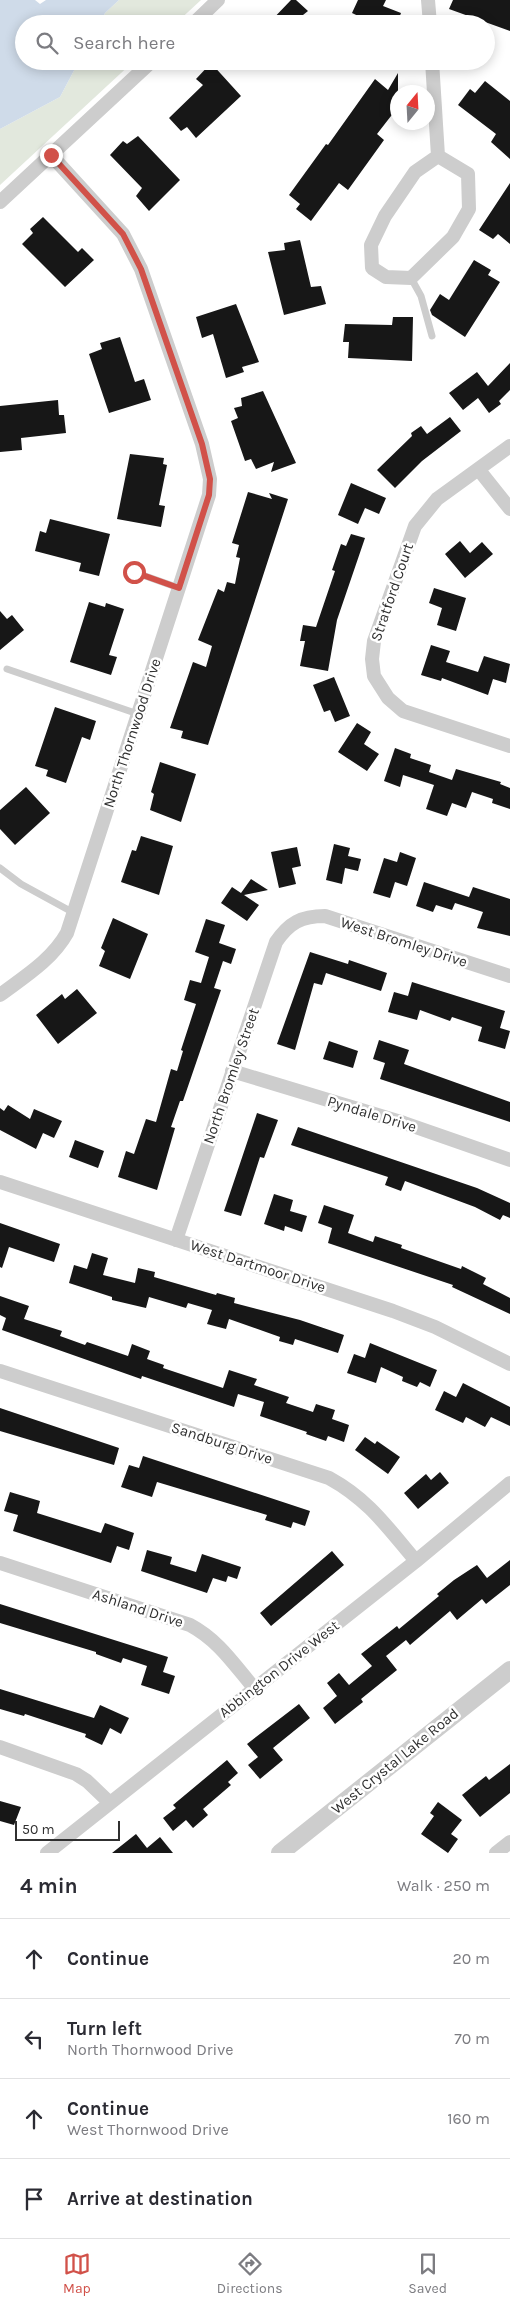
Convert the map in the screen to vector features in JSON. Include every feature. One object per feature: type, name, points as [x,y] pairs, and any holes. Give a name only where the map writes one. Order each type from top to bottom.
[{"type":"street","points":[[202,15],[218,0]]},
{"type":"street","points":[[428,0],[429,15]]},
{"type":"street","points":[[0,202],[142,70]]},
{"type":"street","points":[[433,70],[438,156]]},
{"type":"street","name":"North Thornwood Drive","points":[[0,996],[44,962],[60,946],[67,933],[209,495],[210,479],[202,444],[141,269],[123,234],[51,155]]},
{"type":"street","points":[[438,156],[468,174],[469,210],[453,237],[411,278],[386,277],[372,268],[371,245],[385,216],[415,172],[438,156]]},
{"type":"street","name":"Stratford Court","points":[[510,446],[480,470],[437,499],[415,526],[374,641],[372,659],[374,676],[388,698],[403,711],[510,746]]},
{"type":"street","points":[[480,470],[510,509]]},
{"type":"street","name":"West Bromley Drive","points":[[297,920],[311,916],[325,916],[510,976]]},
{"type":"street","name":"North Bromley Street","points":[[176,1240],[276,942],[285,928],[297,920]]},
{"type":"street","name":"Pyndale Drive","points":[[232,1071],[404,1123],[510,1160]]},
{"type":"street","name":"West Dartmoor Drive","points":[[0,1182],[409,1316],[510,1364]]},
{"type":"street","name":"Sandburg Drive","points":[[0,1371],[329,1478],[351,1490],[368,1504],[416,1561]]},
{"type":"street","name":"Abbington Drive West","points":[[47,1853],[416,1561],[510,1483]]},
{"type":"street","name":"Ashland Drive","points":[[0,1563],[190,1624],[207,1634],[217,1643],[254,1688]]},
{"type":"street","name":"West Crystal Lake Road","points":[[280,1853],[510,1670]]},
{"type":"street","points":[[0,1747],[76,1774],[87,1780],[110,1803]]},
{"type":"street","points":[[496,1853],[510,1842]]},
{"type":"lane","points":[[411,278],[420,296],[432,336]]},
{"type":"lane","points":[[134,572],[179,588]]},
{"type":"lane","points":[[7,670],[138,714]]},
{"type":"lane","points":[[0,868],[22,884],[74,913]]},
{"type":"shaded area","points":[[119,0],[201,0],[185,15],[104,15]]},
{"type":"shaded area","points":[[74,70],[124,70],[0,185],[0,129],[60,97]]},
{"type":"water","points":[[0,0],[35,0],[40,4],[46,0],[119,0],[104,15],[15,15],[15,70],[74,70],[60,97],[0,129]]},
{"type":"building","points":[[291,0],[296,0],[308,11],[303,15],[277,15]]},
{"type":"building","points":[[358,0],[386,0],[383,6],[401,13],[400,15],[356,15],[352,13]]},
{"type":"building","points":[[453,0],[510,0],[510,31],[495,26],[495,15],[466,15],[449,9]]},
{"type":"building","points":[[204,70],[217,70],[241,96],[196,138],[187,127],[181,131],[169,118],[203,85],[196,79]]},
{"type":"building","points":[[398,73],[398,85],[391,85]]},
{"type":"building","points":[[375,79],[388,90],[390,87],[390,117],[377,134],[384,140],[348,190],[339,183],[311,221],[296,209],[300,204],[289,195],[326,144],[328,145]]},
{"type":"building","points":[[485,81],[510,101],[510,159],[491,142],[496,134],[458,105],[470,89],[475,93]]},
{"type":"building","points":[[138,136],[180,180],[149,211],[136,196],[142,188],[110,155],[123,141],[127,144]]},
{"type":"building","points":[[510,183],[510,244],[498,234],[493,239],[479,230]]},
{"type":"building","points":[[43,217],[78,252],[82,248],[94,260],[65,287],[22,244],[33,233],[30,229]]},
{"type":"building","points":[[300,240],[311,287],[321,286],[326,304],[284,315],[268,252],[285,250],[284,243]]},
{"type":"building","points":[[474,260],[491,270],[488,275],[500,282],[465,337],[432,315],[430,310],[440,294],[449,300]]},
{"type":"building","points":[[236,304],[259,362],[242,367],[244,372],[226,378],[213,334],[202,338],[196,317]]},
{"type":"building","points":[[393,317],[413,317],[412,361],[348,358],[349,342],[343,342],[345,324],[392,325]]},
{"type":"building","points":[[120,337],[135,382],[144,379],[151,400],[109,413],[89,354],[102,349],[100,343]]},
{"type":"building","points":[[510,363],[510,390],[499,401],[501,404],[489,413],[478,398],[463,410],[449,393],[477,372],[488,386]]},
{"type":"building","points":[[263,391],[296,463],[271,472],[274,462],[256,469],[251,459],[245,461],[231,421],[238,418],[234,408],[242,406],[241,398]]},
{"type":"building","points":[[58,400],[59,415],[64,415],[66,433],[21,438],[22,450],[0,452],[0,406]]},
{"type":"building","points":[[450,417],[461,431],[422,461],[395,488],[377,470],[412,436],[411,433],[421,426],[427,434]]},
{"type":"building","points":[[130,454],[164,458],[163,464],[167,465],[159,505],[165,506],[161,527],[117,519]]},
{"type":"building","points":[[351,483],[386,498],[379,514],[365,508],[358,524],[338,515]]},
{"type":"building","points":[[248,492],[272,499],[269,493],[288,499],[208,745],[181,738],[183,731],[170,728],[193,662],[206,667],[212,646],[198,640],[218,589],[224,592],[227,582],[235,584],[240,558],[236,557],[239,545],[232,543]]},
{"type":"building","points":[[50,519],[110,534],[99,576],[79,571],[81,563],[35,551],[40,531],[46,533]]},
{"type":"building","points":[[351,534],[365,538],[337,620],[328,671],[300,666],[305,641],[300,641],[303,625],[316,627],[335,571],[332,570],[341,544],[346,546]]},
{"type":"building","points":[[460,541],[470,553],[482,542],[493,554],[465,578],[445,554]]},
{"type":"building","points":[[434,588],[466,598],[456,631],[437,625],[442,608],[429,603]]},
{"type":"building","points":[[89,602],[105,607],[106,603],[124,609],[109,655],[117,657],[111,675],[70,662]]},
{"type":"building","points":[[0,611],[7,619],[12,615],[24,630],[0,650]]},
{"type":"building","points":[[431,645],[450,651],[446,662],[478,672],[484,656],[510,664],[506,683],[493,679],[488,695],[442,678],[441,681],[421,675]]},
{"type":"building","points":[[334,677],[350,716],[335,722],[330,710],[324,712],[313,685]]},
{"type":"building","points":[[55,707],[96,721],[90,740],[82,737],[66,783],[46,776],[48,770],[35,766]]},
{"type":"building","points":[[357,723],[371,732],[364,744],[379,754],[367,771],[338,752]]},
{"type":"building","points":[[395,748],[411,754],[410,758],[431,765],[429,772],[452,780],[456,769],[501,782],[500,784],[510,788],[510,809],[492,803],[493,799],[472,792],[466,808],[452,803],[447,816],[426,809],[434,785],[403,775],[400,787],[384,781]]},
{"type":"building","points":[[160,762],[196,774],[181,822],[150,810],[154,794],[151,792]]},
{"type":"building","points":[[26,787],[50,813],[15,845],[0,829],[0,810]]},
{"type":"building","points":[[141,836],[173,846],[159,895],[121,882],[132,850],[136,851]]},
{"type":"building","points":[[334,844],[350,848],[348,856],[361,859],[358,871],[345,868],[342,884],[326,880]]},
{"type":"building","points":[[297,847],[301,866],[292,868],[296,884],[279,888],[271,852]]},
{"type":"building","points":[[400,852],[416,858],[407,886],[395,882],[390,898],[373,893],[384,858],[397,862]]},
{"type":"building","points":[[251,879],[268,890],[244,895],[259,905],[247,921],[221,903],[232,887],[241,893]]},
{"type":"building","points":[[424,882],[469,897],[473,887],[510,899],[510,936],[477,928],[483,912],[455,903],[452,910],[436,905],[433,912],[416,906]]},
{"type":"building","points":[[113,918],[148,934],[130,979],[99,966],[105,951],[101,948]]},
{"type":"building","points":[[206,919],[225,925],[219,943],[236,949],[231,964],[223,961],[214,988],[221,990],[183,1101],[180,1101],[171,1127],[175,1128],[157,1190],[118,1177],[126,1151],[134,1154],[146,1119],[156,1122],[171,1069],[177,1071],[183,1051],[181,1050],[196,1004],[184,1000],[190,980],[201,983],[209,957],[195,952]]},
{"type":"building","points":[[310,952],[348,964],[349,960],[387,973],[381,991],[326,973],[322,985],[314,983],[295,1050],[277,1044]]},
{"type":"building","points":[[412,982],[505,1011],[500,1028],[510,1031],[505,1049],[478,1041],[482,1027],[452,1017],[450,1021],[420,1010],[417,1020],[388,1012],[394,992],[408,996]]},
{"type":"building","points":[[77,989],[97,1013],[58,1044],[36,1015],[62,994],[65,999]]},
{"type":"building","points":[[379,1040],[409,1050],[404,1064],[510,1102],[510,1122],[380,1079],[385,1063],[373,1059]]},
{"type":"building","points":[[329,1041],[358,1051],[353,1068],[323,1059]]},
{"type":"building","points":[[8,1105],[30,1119],[34,1109],[62,1121],[54,1138],[43,1133],[36,1149],[0,1130],[0,1108],[4,1111]]},
{"type":"building","points":[[257,1113],[278,1120],[264,1158],[260,1157],[241,1216],[224,1211]]},
{"type":"building","points":[[298,1127],[477,1188],[510,1203],[510,1218],[503,1215],[500,1220],[475,1207],[405,1181],[401,1191],[385,1185],[388,1177],[291,1145]]},
{"type":"building","points":[[75,1140],[104,1151],[98,1168],[69,1157]]},
{"type":"building","points":[[274,1194],[293,1200],[290,1211],[307,1216],[302,1232],[285,1226],[284,1231],[264,1224]]},
{"type":"building","points":[[324,1205],[354,1215],[348,1233],[373,1242],[375,1236],[402,1245],[401,1248],[461,1269],[462,1266],[486,1278],[483,1284],[510,1298],[510,1314],[452,1287],[453,1285],[328,1243],[332,1228],[318,1223]]},
{"type":"building","points":[[0,1223],[60,1244],[54,1262],[9,1247],[2,1268],[0,1267]]},
{"type":"building","points":[[92,1253],[108,1258],[103,1275],[135,1283],[138,1268],[155,1272],[154,1277],[216,1295],[217,1293],[235,1298],[234,1303],[300,1320],[344,1335],[338,1353],[295,1339],[293,1345],[279,1341],[280,1337],[229,1319],[226,1329],[207,1324],[212,1310],[188,1303],[186,1308],[149,1297],[146,1308],[112,1300],[112,1297],[69,1283],[74,1265],[87,1269]]},
{"type":"building","points":[[0,1296],[29,1306],[24,1319],[62,1331],[60,1336],[85,1345],[87,1342],[128,1356],[132,1344],[150,1351],[147,1359],[164,1365],[163,1368],[223,1388],[229,1370],[257,1379],[254,1385],[289,1397],[286,1403],[313,1412],[316,1404],[335,1410],[332,1419],[349,1425],[344,1442],[328,1436],[326,1441],[306,1434],[307,1432],[260,1416],[264,1402],[238,1394],[234,1407],[142,1376],[141,1379],[2,1330],[6,1318],[0,1315]]},
{"type":"building","points":[[370,1343],[437,1370],[430,1387],[420,1382],[417,1387],[402,1381],[403,1377],[381,1367],[376,1383],[347,1373],[354,1354],[365,1358]]},
{"type":"building","points":[[463,1383],[510,1407],[510,1426],[491,1417],[485,1427],[466,1417],[463,1423],[435,1410],[444,1391],[456,1397]]},
{"type":"building","points":[[0,1408],[119,1448],[114,1465],[0,1431]]},
{"type":"building","points":[[365,1437],[375,1444],[377,1441],[400,1457],[388,1474],[355,1450]]},
{"type":"building","points":[[143,1456],[310,1511],[305,1526],[293,1522],[291,1528],[265,1520],[267,1515],[157,1482],[152,1497],[121,1487],[129,1465],[139,1468]]},
{"type":"building","points":[[440,1472],[449,1483],[418,1509],[404,1493],[426,1474],[431,1480]]},
{"type":"building","points":[[10,1492],[40,1501],[37,1513],[101,1533],[105,1523],[134,1533],[129,1550],[117,1546],[111,1563],[13,1531],[18,1515],[4,1511]]},
{"type":"building","points":[[147,1550],[172,1557],[170,1564],[196,1572],[202,1554],[241,1567],[237,1579],[228,1576],[226,1582],[213,1578],[207,1593],[141,1571]]},
{"type":"building","points":[[332,1551],[344,1565],[271,1626],[260,1613]]},
{"type":"building","points":[[510,1560],[510,1585],[486,1604],[482,1599],[457,1620],[450,1611],[410,1645],[406,1640],[386,1656],[397,1670],[361,1699],[363,1702],[335,1724],[323,1708],[337,1696],[327,1683],[339,1673],[349,1685],[372,1666],[361,1654],[397,1626],[399,1629],[439,1596],[437,1594],[454,1580],[477,1565],[487,1578]]},
{"type":"building","points":[[0,1604],[168,1657],[163,1672],[175,1676],[169,1694],[141,1685],[147,1666],[123,1658],[121,1663],[96,1654],[96,1652],[0,1623]]},
{"type":"building","points":[[0,1689],[94,1718],[100,1705],[129,1718],[121,1734],[110,1728],[102,1745],[85,1737],[86,1734],[25,1714],[24,1716],[0,1709]]},
{"type":"building","points":[[299,1704],[310,1718],[273,1748],[283,1760],[260,1779],[248,1765],[258,1757],[247,1744]]},
{"type":"building","points":[[227,1760],[238,1773],[228,1782],[231,1785],[203,1809],[208,1815],[193,1828],[186,1820],[173,1831],[163,1818],[176,1808],[173,1805]]},
{"type":"building","points":[[510,1764],[510,1793],[480,1817],[462,1795],[486,1776],[489,1780]]},
{"type":"building","points":[[0,1801],[21,1807],[14,1825],[0,1821]]},
{"type":"building","points":[[438,1802],[462,1820],[451,1834],[458,1839],[448,1853],[421,1834],[434,1816],[430,1813]]},
{"type":"building","points":[[136,1834],[147,1848],[160,1837],[173,1853],[112,1853]]},
{"type":"route","points":[[51,155],[123,234],[141,269],[202,444],[210,479],[209,495],[179,588],[134,572]]}]
